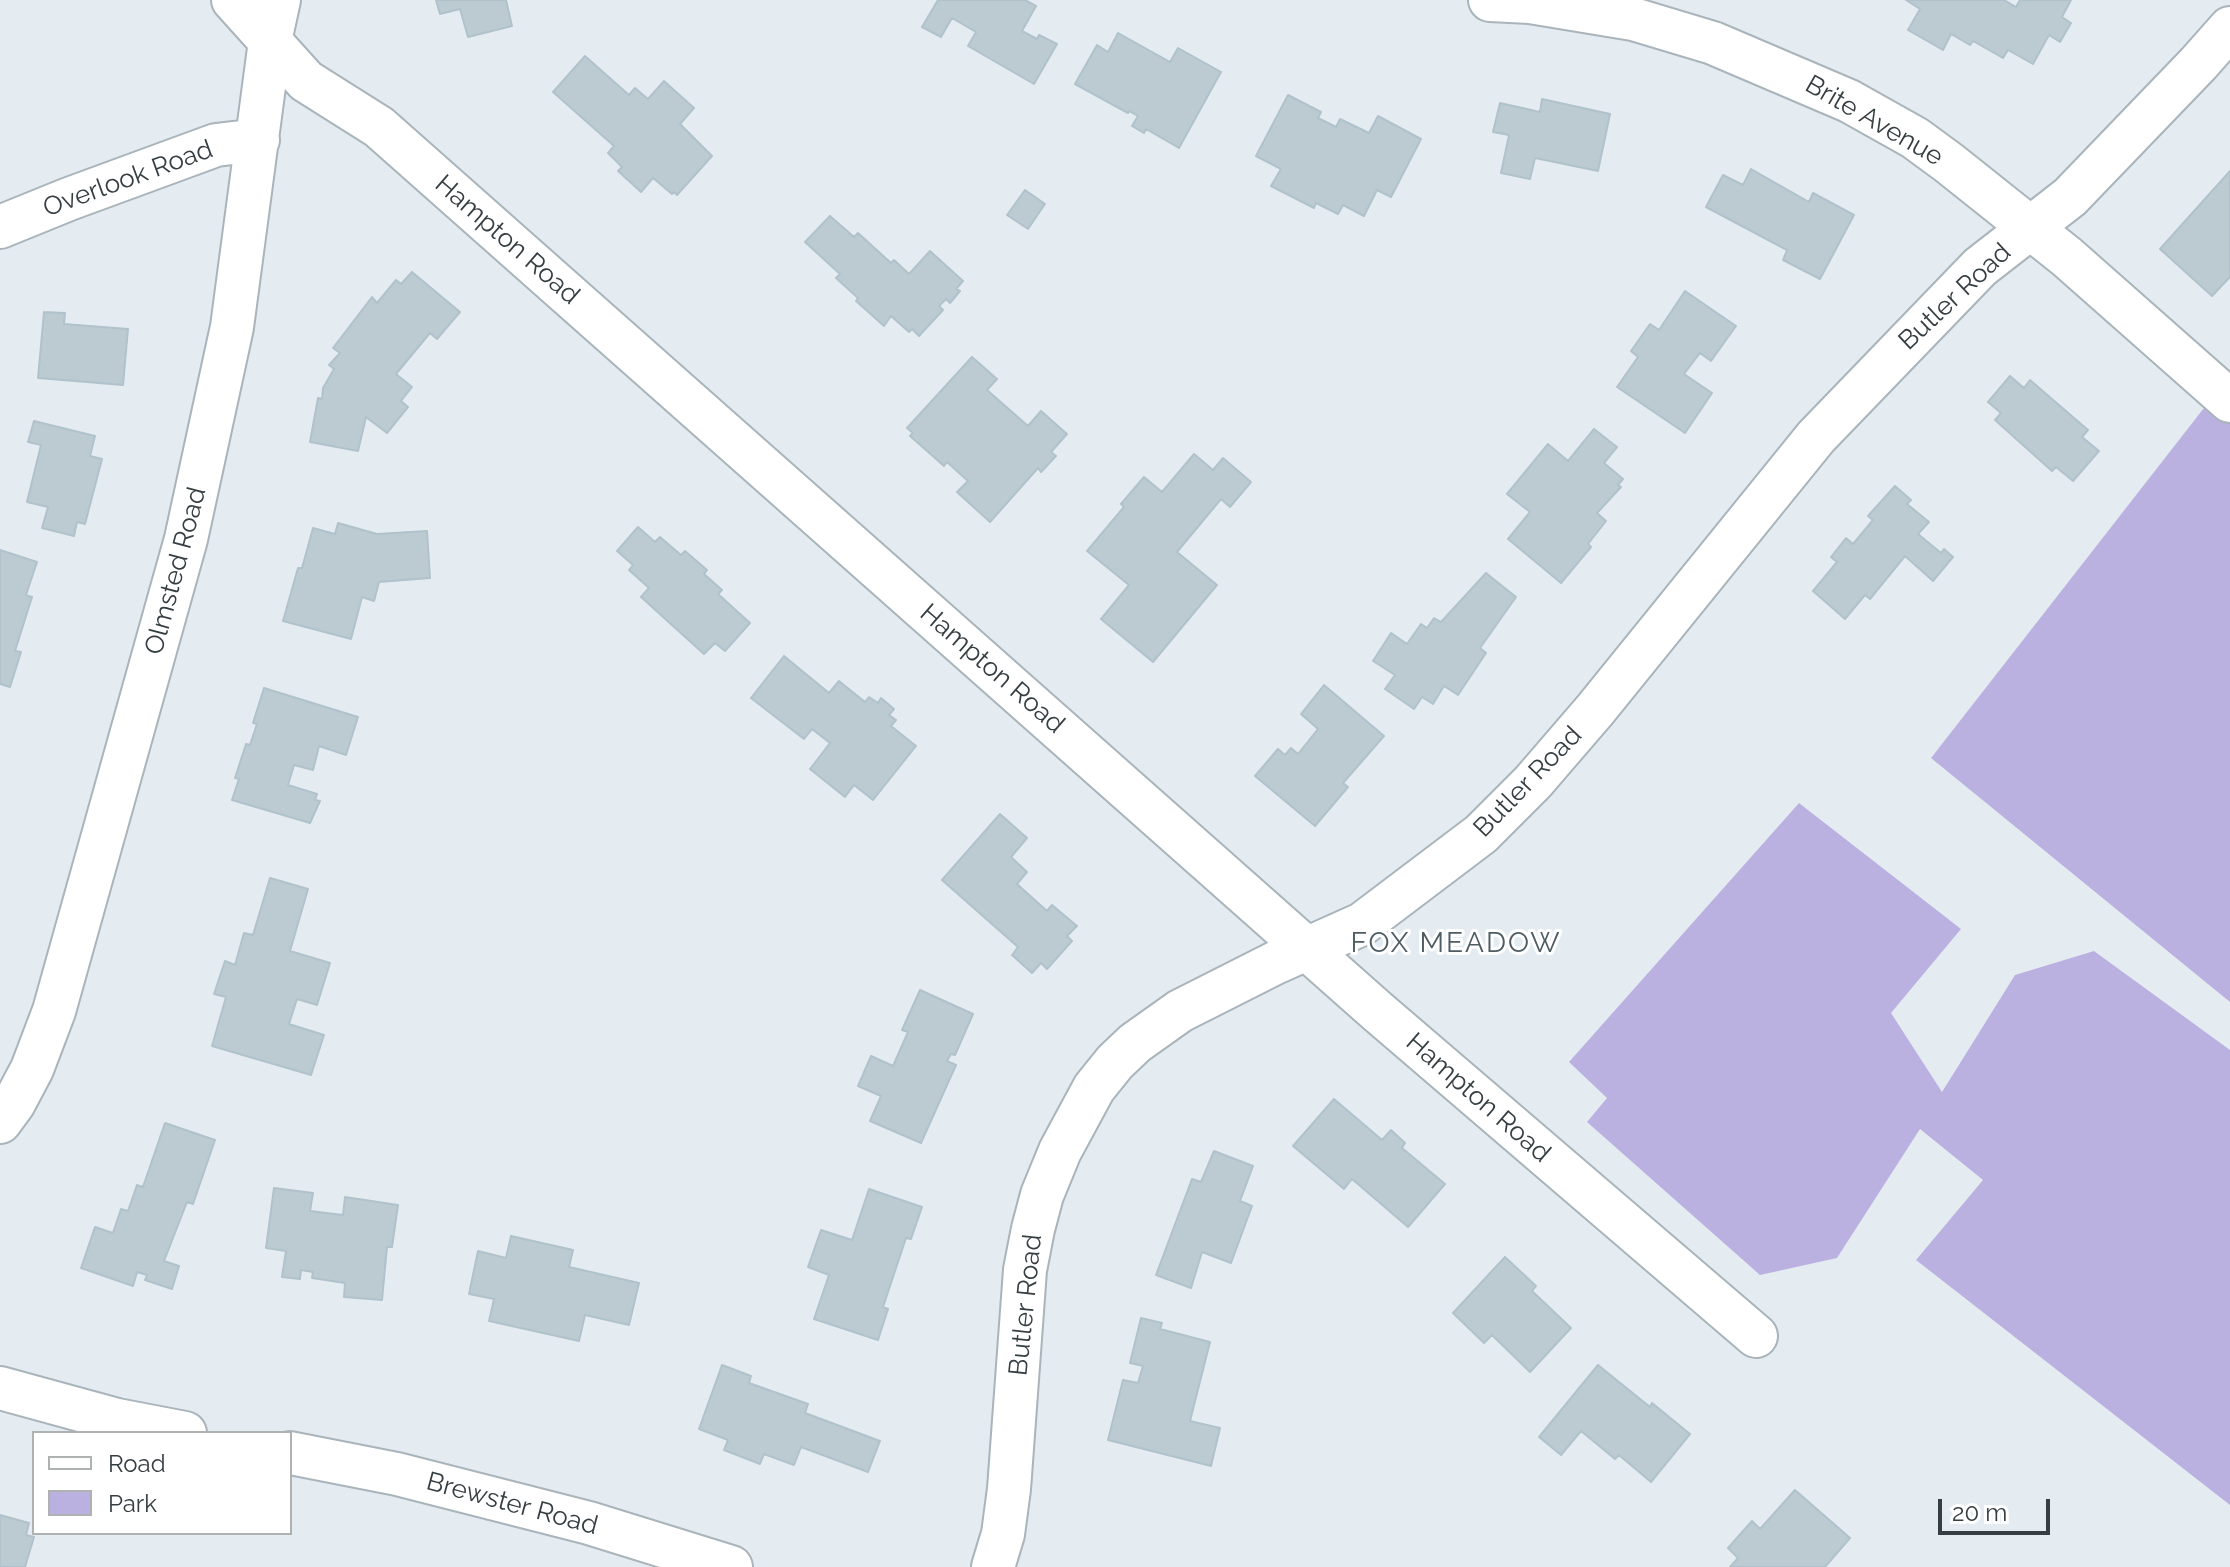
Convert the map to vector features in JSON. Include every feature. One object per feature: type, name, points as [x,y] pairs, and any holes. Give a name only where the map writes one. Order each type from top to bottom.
[{"type":"street","name":"Hampton Road","points":[[233,0],[306,81],[379,127],[1308,949],[1756,1336]]},
{"type":"street","name":"Olmsted Road","points":[[0,1122],[32,1069],[54,1011],[186,539],[232,327],[270,41],[279,0]]},
{"type":"street","name":"Brite Avenue","points":[[1517,1],[1633,19],[1713,43],[1835,94],[1915,138],[2067,257],[2230,401]]},
{"type":"street","name":"Butler Road","points":[[993,1567],[1003,1534],[1009,1489],[1025,1270],[1033,1229],[1042,1195],[1078,1113],[1108,1070],[1135,1043],[1180,1011],[1362,924],[1481,834],[1533,782],[1816,437],[1980,267],[2070,197],[2188,76],[2230,28]]},
{"type":"street","name":"Overlook Road","points":[[0,227],[216,145],[258,140]]},
{"type":"street","points":[[0,1388],[117,1420],[175,1431]]},
{"type":"street","name":"Brewster Road","points":[[292,1453],[397,1474],[589,1523],[731,1567]]},
{"type":"green space","points":[[2218,390],[2230,402],[2230,1002],[1931,758]]},
{"type":"green space","points":[[1799,803],[1961,929],[1891,1013],[1942,1092],[2015,975],[2094,951],[2230,1050],[2230,1505],[1916,1260],[1983,1180],[1920,1129],[1837,1258],[1760,1275],[1587,1122],[1607,1098],[1569,1062]]},
{"type":"building","points":[[436,0],[506,0],[512,26],[468,37],[460,9],[440,14]]},
{"type":"building","points":[[938,0],[1025,0],[1036,6],[1022,31],[1057,44],[1034,84],[968,46],[976,32],[952,18],[941,37],[922,27]]},
{"type":"building","points":[[1906,0],[2004,0],[2016,7],[2020,0],[2071,0],[2062,17],[2071,23],[2060,42],[2049,35],[2033,64],[2008,50],[2003,58],[1973,41],[1970,45],[1951,34],[1943,50],[1908,30],[1920,9]]},
{"type":"building","points":[[1118,33],[1170,62],[1178,48],[1221,72],[1179,148],[1146,129],[1144,133],[1132,126],[1138,116],[1075,84],[1097,45],[1108,52]]},
{"type":"building","points":[[585,56],[629,95],[635,88],[648,99],[664,81],[694,108],[680,124],[712,156],[677,195],[653,178],[641,192],[618,171],[622,167],[608,153],[614,146],[553,92]]},
{"type":"building","points":[[1288,95],[1321,112],[1318,118],[1336,127],[1340,119],[1369,133],[1378,116],[1421,139],[1391,197],[1377,190],[1364,216],[1343,205],[1338,214],[1316,203],[1314,208],[1271,186],[1281,169],[1256,156]]},
{"type":"building","points":[[1542,99],[1610,114],[1598,171],[1535,158],[1530,179],[1501,173],[1509,135],[1493,132],[1500,103],[1540,112]]},
{"type":"building","points":[[1751,169],[1809,202],[1813,193],[1854,215],[1820,279],[1783,260],[1787,250],[1706,207],[1723,175],[1743,185]]},
{"type":"building","points":[[2230,171],[2230,277],[2212,296],[2160,249]]},
{"type":"building","points":[[1025,190],[1045,204],[1028,229],[1007,215]]},
{"type":"building","points":[[830,216],[854,237],[858,233],[891,263],[894,260],[909,274],[930,251],[963,281],[956,289],[960,291],[950,303],[946,299],[939,306],[943,310],[919,336],[912,329],[909,332],[891,316],[884,326],[836,278],[840,274],[805,242]]},
{"type":"building","points":[[412,272],[460,312],[437,339],[430,333],[396,374],[412,387],[401,401],[408,407],[387,433],[366,417],[358,451],[310,442],[318,398],[322,399],[323,388],[334,369],[329,365],[340,353],[333,348],[372,297],[377,303],[396,280],[401,284]]},
{"type":"building","points":[[1685,291],[1736,326],[1711,361],[1700,353],[1684,374],[1712,393],[1685,433],[1617,387],[1638,357],[1631,351],[1650,324],[1659,330]]},
{"type":"building","points":[[44,312],[65,313],[64,324],[128,329],[123,385],[38,378]]},
{"type":"building","points":[[972,357],[997,379],[987,390],[1028,426],[1041,411],[1067,434],[1051,452],[1056,456],[1041,472],[1038,468],[990,522],[957,492],[968,481],[947,462],[944,466],[910,436],[913,433],[907,428]]},
{"type":"building","points":[[2010,376],[2024,388],[2030,380],[2088,430],[2082,437],[2099,451],[2073,481],[2056,467],[2052,471],[1995,420],[2001,413],[1988,402]]},
{"type":"building","points":[[34,421],[95,436],[90,456],[102,459],[85,524],[77,522],[74,536],[42,528],[48,507],[27,502],[41,445],[28,442]]},
{"type":"building","points":[[1594,429],[1617,447],[1604,463],[1623,479],[1618,485],[1621,487],[1597,513],[1606,521],[1588,544],[1591,547],[1561,583],[1508,539],[1530,512],[1507,494],[1548,444],[1568,461]]},
{"type":"building","points":[[1194,454],[1213,470],[1223,458],[1251,482],[1230,507],[1221,499],[1177,552],[1217,585],[1153,662],[1101,619],[1129,585],[1087,551],[1124,507],[1121,504],[1144,477],[1162,492]]},
{"type":"building","points":[[1895,486],[1911,500],[1907,504],[1929,522],[1918,534],[1941,553],[1944,549],[1953,557],[1933,581],[1905,556],[1870,599],[1865,595],[1845,619],[1813,591],[1837,562],[1831,557],[1846,538],[1853,544],[1873,520],[1868,516]]},
{"type":"building","points":[[338,523],[377,534],[427,531],[430,578],[379,582],[374,601],[362,597],[351,639],[283,621],[313,528],[335,534]]},
{"type":"building","points":[[638,527],[655,542],[660,537],[681,555],[685,551],[707,570],[704,574],[722,590],[718,594],[750,623],[725,651],[715,643],[704,654],[641,597],[649,588],[629,570],[633,565],[617,551]]},
{"type":"building","points":[[0,550],[37,562],[26,595],[32,597],[15,651],[21,652],[10,687],[0,684]]},
{"type":"building","points":[[1486,573],[1516,597],[1480,648],[1486,653],[1458,695],[1444,686],[1433,704],[1422,697],[1414,709],[1385,689],[1395,675],[1373,661],[1391,633],[1407,644],[1421,624],[1427,628],[1434,618],[1441,622]]},
{"type":"building","points":[[784,656],[829,693],[839,681],[865,702],[869,697],[878,703],[881,698],[894,709],[889,715],[896,720],[891,726],[916,746],[873,800],[854,785],[845,797],[810,769],[830,743],[812,729],[804,739],[751,698]]},
{"type":"building","points":[[1324,685],[1384,736],[1343,783],[1348,787],[1315,826],[1255,776],[1278,749],[1285,755],[1291,748],[1298,754],[1318,729],[1301,714]]},
{"type":"building","points":[[264,688],[358,717],[346,755],[319,746],[313,770],[294,765],[288,785],[317,794],[315,800],[320,801],[310,823],[232,800],[239,779],[235,778],[246,744],[250,745],[257,724],[253,723]]},
{"type":"building","points":[[1000,814],[1027,838],[1011,857],[1027,872],[1017,884],[1047,911],[1052,905],[1077,926],[1067,936],[1072,941],[1047,969],[1041,963],[1032,973],[1012,955],[1018,947],[942,880]]},
{"type":"building","points":[[270,878],[308,889],[290,951],[330,963],[317,1005],[297,999],[289,1024],[324,1035],[311,1075],[212,1046],[226,997],[214,994],[225,961],[235,965],[244,933],[253,935]]},
{"type":"building","points":[[920,990],[973,1014],[955,1055],[951,1054],[947,1061],[956,1065],[921,1143],[870,1121],[881,1096],[858,1086],[871,1056],[893,1066],[908,1032],[902,1030]]},
{"type":"building","points":[[1334,1099],[1382,1140],[1391,1130],[1405,1143],[1402,1148],[1445,1184],[1408,1227],[1352,1179],[1344,1189],[1293,1146]]},
{"type":"building","points":[[165,1123],[215,1140],[193,1204],[187,1202],[164,1261],[179,1266],[172,1289],[145,1280],[147,1275],[137,1272],[133,1286],[81,1268],[95,1227],[113,1233],[121,1209],[128,1211],[137,1185],[143,1187]]},
{"type":"building","points":[[1214,1151],[1253,1166],[1240,1201],[1252,1206],[1231,1263],[1202,1252],[1191,1288],[1156,1275],[1192,1179],[1201,1182]]},
{"type":"building","points":[[274,1188],[313,1193],[310,1211],[343,1215],[345,1197],[398,1205],[392,1247],[387,1247],[382,1300],[344,1297],[345,1283],[312,1278],[313,1272],[301,1270],[300,1279],[282,1277],[286,1251],[266,1248]]},
{"type":"building","points":[[869,1189],[922,1207],[911,1239],[906,1238],[883,1307],[888,1309],[878,1340],[814,1319],[829,1275],[808,1267],[821,1230],[852,1240]]},
{"type":"building","points":[[511,1236],[573,1250],[569,1267],[639,1283],[629,1325],[585,1315],[579,1341],[489,1321],[494,1299],[469,1294],[478,1251],[506,1258]]},
{"type":"building","points":[[1505,1257],[1536,1286],[1532,1291],[1571,1328],[1530,1372],[1492,1335],[1484,1343],[1453,1313]]},
{"type":"building","points":[[1141,1318],[1162,1323],[1160,1329],[1210,1342],[1190,1421],[1220,1428],[1211,1466],[1108,1440],[1123,1380],[1138,1383],[1143,1366],[1130,1363]]},
{"type":"building","points":[[722,1365],[751,1376],[749,1383],[808,1404],[805,1413],[880,1441],[868,1472],[801,1447],[794,1465],[764,1454],[760,1464],[724,1450],[728,1440],[699,1429]]},
{"type":"building","points":[[1598,1365],[1650,1407],[1652,1403],[1690,1434],[1651,1482],[1619,1455],[1615,1459],[1581,1431],[1561,1455],[1539,1437]]},
{"type":"building","points":[[1795,1490],[1850,1538],[1825,1567],[1730,1567],[1738,1558],[1728,1548],[1752,1521],[1760,1529]]},
{"type":"building","points":[[0,1515],[29,1523],[26,1535],[34,1537],[25,1567],[0,1567]]},
{"type":"district","name":"FOX MEADOW","points":[[1456,944]]}]
